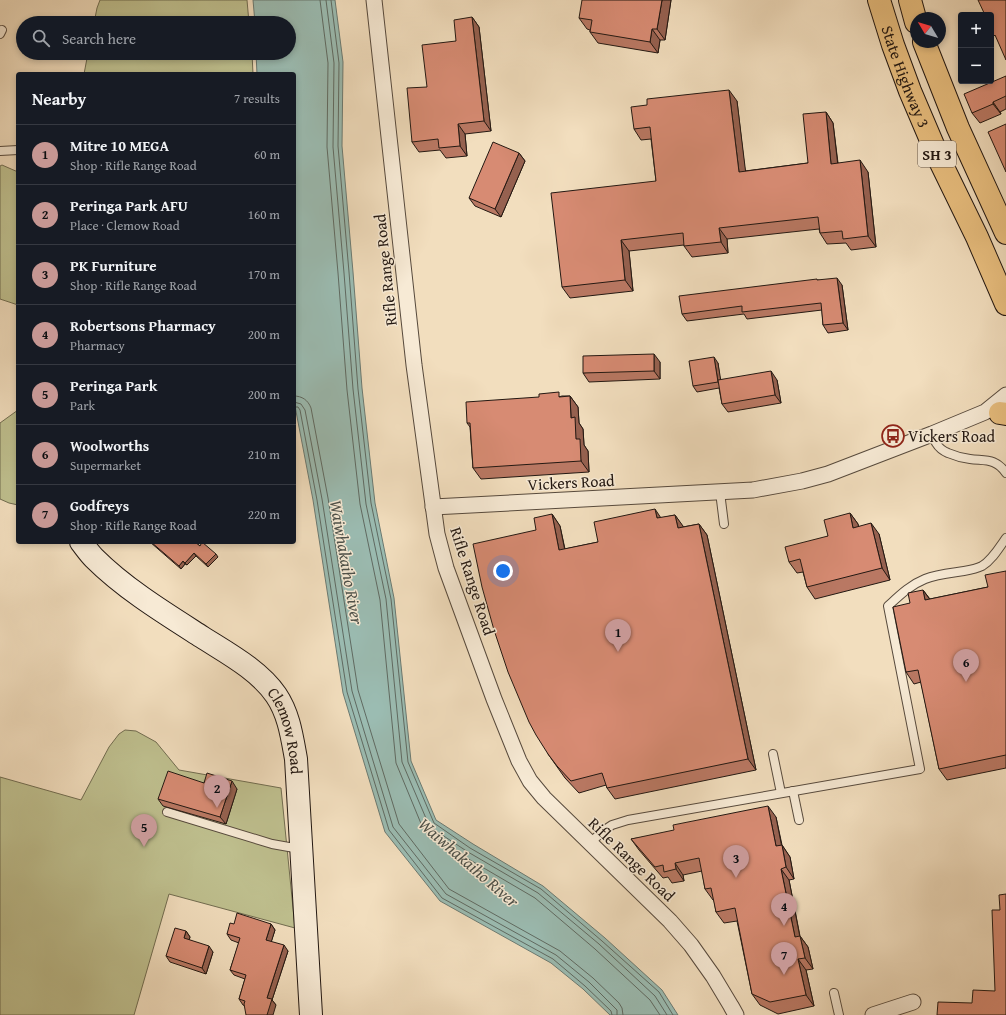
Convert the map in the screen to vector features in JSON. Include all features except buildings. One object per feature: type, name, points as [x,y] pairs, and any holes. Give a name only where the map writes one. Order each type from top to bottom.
[{"type":"highway","name":"State Highway 3","points":[[879,0],[893,45],[913,98],[939,159],[977,237],[1006,304]]},
{"type":"highway","name":"State Highway 3","points":[[910,0],[913,12]]},
{"type":"highway","name":"State Highway 3","points":[[926,48],[958,128],[1006,233]]},
{"type":"street","name":"Rifle Range Road","points":[[374,0],[414,364],[437,534],[446,568],[494,699],[519,761],[530,781],[544,798],[670,921],[691,945],[713,976],[736,1015]]},
{"type":"street","name":"Vickers Road","points":[[433,507],[753,490],[802,481],[828,474],[1001,409]]},
{"type":"street","name":"Clemow Road","points":[[83,544],[94,558],[132,590],[245,664],[263,680],[276,695],[286,715],[296,759],[311,1015]]},
{"type":"street","points":[[873,1015],[913,1002]]},
{"type":"lane","points":[[0,151],[16,150]]},
{"type":"lane","points":[[932,434],[941,450],[958,457],[987,460],[996,463],[1003,468],[1006,473]]},
{"type":"lane","points":[[720,492],[724,524]]},
{"type":"lane","points":[[590,843],[612,825],[628,820],[920,769],[888,606],[910,587],[925,579],[938,575],[973,569],[988,562],[1006,538]]},
{"type":"lane","points":[[773,754],[781,793]]},
{"type":"lane","points":[[793,791],[799,820]]},
{"type":"lane","points":[[167,812],[272,844],[301,849]]},
{"type":"lane","points":[[834,994],[839,1015]]},
{"type":"green space","points":[[100,0],[247,0],[248,16],[95,16]]},
{"type":"green space","points":[[87,60],[252,60],[253,72],[84,72]]},
{"type":"green space","points":[[2,165],[16,171],[16,304],[0,299],[0,166]]},
{"type":"green space","points":[[16,411],[16,505],[0,499],[0,423]]},
{"type":"green space","points":[[125,730],[136,731],[156,742],[179,770],[281,788],[295,928],[169,894],[134,1015],[0,1015],[0,777],[81,800],[109,747],[119,734]]},
{"type":"water","name":"Waiwhakaiho River","points":[[253,0],[335,0],[343,62],[342,146],[362,388],[375,503],[394,598],[411,761],[436,820],[543,886],[605,938],[662,990],[678,1015],[610,1015],[583,989],[551,963],[440,901],[385,832],[343,693],[313,500],[296,411],[296,72],[257,72],[256,60],[296,60],[296,16],[254,16]]},
{"type":"place","name":"Vickers Road","points":[[893,436]]},
{"type":"place","name":"Mitre 10 MEGA","points":[[618,652]]},
{"type":"place","name":"Woolworths","points":[[966,682]]},
{"type":"place","name":"Peringa Park AFU","points":[[217,808]]},
{"type":"place","name":"Peringa Park","points":[[144,847]]},
{"type":"place","name":"PK Furniture","points":[[736,878]]},
{"type":"place","name":"Robertsons Pharmacy","points":[[784,926]]},
{"type":"place","name":"Godfreys","points":[[784,975]]}]
